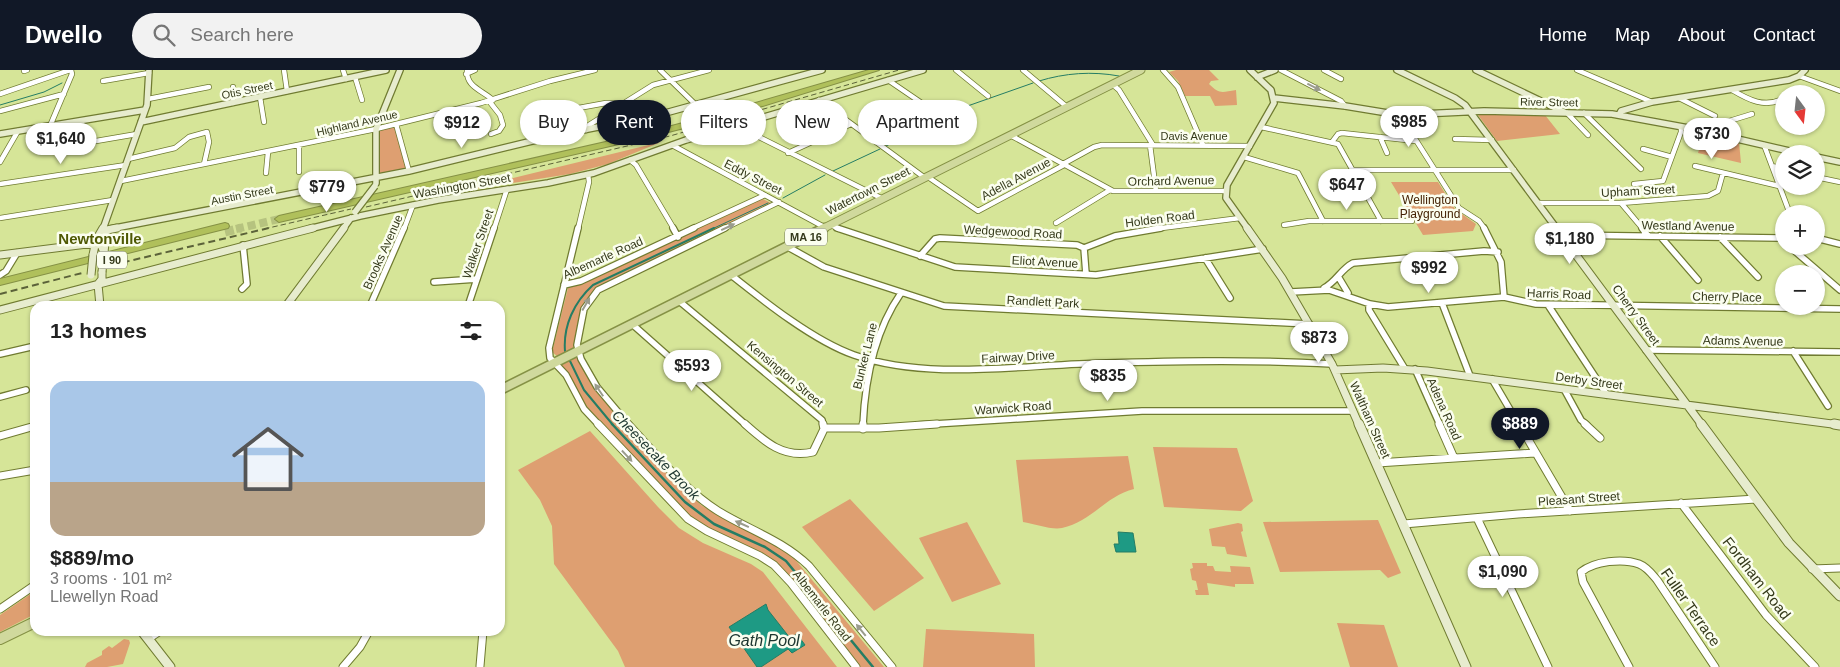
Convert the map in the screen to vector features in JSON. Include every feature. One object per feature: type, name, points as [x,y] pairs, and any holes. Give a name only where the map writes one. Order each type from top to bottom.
[{"type":"highway","points":[[859,70],[723,110],[642,131],[279,216],[651,134],[876,70]]},
{"type":"highway","name":"I 90","points":[[0,282],[225,229],[0,289]]},
{"type":"main road","name":"Otis Street","points":[[141,122],[386,70]]},
{"type":"main road","points":[[290,301],[374,186],[377,178],[376,129],[400,70]]},
{"type":"main road","name":"Austin Street","points":[[714,100],[822,70]]},
{"type":"main road","name":"Washington Street","points":[[819,100],[922,70]]},
{"type":"main road","name":"Watertown Street","points":[[505,388],[1141,70]]},
{"type":"main road","points":[[1226,191],[1272,108],[1273,96],[1250,70]]},
{"type":"main road","points":[[1257,77],[1275,70]]},
{"type":"main road","name":"Cherry Street","points":[[1397,70],[1458,99],[1470,111],[1789,543],[1840,596]]},
{"type":"main road","points":[[1476,70],[1567,113]]},
{"type":"main road","points":[[1619,115],[1619,112],[1652,102],[1777,82],[1799,76],[1805,70]]},
{"type":"main road","points":[[98,284],[92,281],[91,275],[95,243],[98,234],[102,231],[121,181],[145,110],[148,99],[149,72]]},
{"type":"main road","name":"River Street","points":[[1273,96],[1400,115],[1470,111],[1619,115],[1775,148]]},
{"type":"main road","name":"Austin Street","points":[[587,130],[681,109]]},
{"type":"main road","points":[[0,134],[145,110]]},
{"type":"main road","name":"Washington Street","points":[[34,301],[243,245],[350,219],[413,205],[548,183],[588,174],[681,142]]},
{"type":"main road","name":"Austin Street","points":[[102,231],[377,178],[520,144]]},
{"type":"main road","points":[[1825,159],[1840,162]]},
{"type":"main road","name":"Waltham Street","points":[[1226,191],[1227,200],[1263,249],[1291,292],[1333,367],[1377,462],[1466,667]]},
{"type":"main road","points":[[100,301],[98,284],[102,279],[106,235],[102,231]]},
{"type":"main road","points":[[0,255],[95,243],[101,245],[104,252]]},
{"type":"main road","name":"Washington Street","points":[[0,310],[30,302]]},
{"type":"main road","name":"Derby Street","points":[[1333,367],[1415,369],[1607,396],[1840,425]]},
{"type":"main road","points":[[0,639],[30,624]]},
{"type":"main road","points":[[146,636],[170,667]]},
{"type":"street","points":[[0,94],[70,70],[72,74],[50,126]]},
{"type":"street","points":[[284,70],[287,91]]},
{"type":"street","points":[[343,70],[346,79]]},
{"type":"street","points":[[475,70],[466,72],[471,84],[491,101],[503,125],[499,131],[492,134]]},
{"type":"street","name":"Highland Avenue","points":[[121,181],[376,129],[491,101],[595,70]]},
{"type":"street","points":[[660,70],[691,100]]},
{"type":"street","points":[[627,100],[648,86],[710,70]]},
{"type":"street","points":[[956,70],[988,96]]},
{"type":"street","points":[[1023,70],[1067,107]]},
{"type":"street","points":[[1163,70],[1178,87],[1202,145]]},
{"type":"street","points":[[1281,70],[1341,101],[1345,106]]},
{"type":"street","points":[[1324,70],[1341,79]]},
{"type":"street","points":[[1577,70],[1652,102]]},
{"type":"street","points":[[103,82],[149,72]]},
{"type":"street","points":[[1799,76],[1840,91]]},
{"type":"street","points":[[355,77],[362,100]]},
{"type":"street","points":[[888,80],[917,100]]},
{"type":"street","name":"Davis Avenue","points":[[1112,84],[1118,88],[1148,133],[1151,145],[1250,146]]},
{"type":"street","points":[[148,99],[209,87]]},
{"type":"street","points":[[232,103],[233,87]]},
{"type":"street","points":[[1732,90],[1750,100],[1760,103],[1775,103]]},
{"type":"street","points":[[0,111],[64,94]]},
{"type":"street","points":[[260,97],[264,122]]},
{"type":"street","points":[[1679,98],[1715,116]]},
{"type":"street","points":[[1567,113],[1588,135]]},
{"type":"street","points":[[1584,113],[1641,170]]},
{"type":"street","points":[[1710,133],[1726,122],[1752,114]]},
{"type":"street","points":[[1318,289],[1334,291],[1352,296],[1369,304],[1391,308],[1504,297],[1502,269],[1498,252],[1484,226],[1460,209],[1400,115]]},
{"type":"street","points":[[587,128],[597,120]]},
{"type":"street","points":[[848,121],[927,177]]},
{"type":"street","points":[[396,124],[409,171]]},
{"type":"street","points":[[788,153],[852,124]]},
{"type":"street","points":[[1261,127],[1332,142],[1339,146],[1381,221]]},
{"type":"street","points":[[1634,184],[1663,181],[1681,132],[1681,127]]},
{"type":"street","points":[[0,162],[18,131]]},
{"type":"street","points":[[0,184],[127,162],[175,148],[189,137],[207,132],[208,142],[204,164]]},
{"type":"street","points":[[1332,142],[1338,134],[1342,133],[1416,141]]},
{"type":"street","points":[[67,146],[137,134]]},
{"type":"street","name":"Adella Avenue","points":[[1010,135],[1063,165]]},
{"type":"street","points":[[1380,137],[1388,153]]},
{"type":"street","points":[[1455,140],[1492,140]]},
{"type":"street","points":[[766,141],[883,199]]},
{"type":"street","points":[[299,145],[299,172]]},
{"type":"street","name":"Eddy Street","points":[[672,145],[765,195],[828,226]]},
{"type":"street","points":[[1063,165],[1100,145],[1151,145],[1156,191]]},
{"type":"street","points":[[1764,145],[1775,175]]},
{"type":"street","points":[[1643,149],[1672,157]]},
{"type":"street","points":[[266,173],[268,152]]},
{"type":"street","points":[[1244,157],[1292,170],[1300,174],[1323,221]]},
{"type":"street","points":[[630,160],[635,164],[678,237]]},
{"type":"street","name":"Adella Avenue","points":[[927,177],[978,211],[1063,165]]},
{"type":"street","name":"Orchard Avenue","points":[[1063,165],[1110,190],[1226,191]]},
{"type":"street","points":[[1695,166],[1775,185]]},
{"type":"street","points":[[1353,170],[1514,170]]},
{"type":"street","name":"Upham Street","points":[[1538,203],[1621,203],[1710,196],[1718,191],[1723,173]]},
{"type":"street","points":[[564,285],[589,182],[588,174]]},
{"type":"street","points":[[1825,179],[1840,182]]},
{"type":"street","name":"Walker Street","points":[[470,301],[507,189]]},
{"type":"street","points":[[1056,222],[1110,190]]},
{"type":"street","name":"Albemarle Road","points":[[765,195],[581,281],[564,285],[549,348],[549,356],[566,376],[584,409],[674,506],[707,531],[760,556],[776,567],[856,667]]},
{"type":"street","points":[[0,218],[113,200]]},
{"type":"street","name":"Albemarle Road","points":[[779,202],[598,290],[589,298],[582,311],[577,340],[579,350],[606,400],[689,489],[718,512],[772,537],[795,552],[809,566],[892,667]]},
{"type":"street","points":[[1621,203],[1648,236]]},
{"type":"street","name":"Brooks Avenue","points":[[372,301],[413,205]]},
{"type":"street","name":"Holden Road","points":[[1084,248],[1115,236],[1240,218]]},
{"type":"street","points":[[1284,225],[1323,221],[1412,221]]},
{"type":"street","name":"Eliot Avenue","points":[[828,226],[961,268],[1106,275],[1263,249]]},
{"type":"street","name":"Westland Avenue","points":[[1561,235],[1775,239]]},
{"type":"street","points":[[1660,236],[1698,280]]},
{"type":"street","points":[[1720,237],[1758,277]]},
{"type":"street","name":"Wedgewood Road","points":[[920,256],[934,240],[940,238],[1077,245],[1084,248]]},
{"type":"street","points":[[1825,240],[1840,244]]},
{"type":"street","points":[[242,289],[247,284],[243,245]]},
{"type":"street","name":"Randlett Park","points":[[788,247],[822,266],[930,302],[965,308],[1309,324]]},
{"type":"street","points":[[1084,248],[1086,274]]},
{"type":"street","points":[[1291,292],[1330,286],[1339,278],[1344,268],[1355,263],[1484,251],[1498,252]]},
{"type":"street","points":[[0,275],[6,271],[17,253]]},
{"type":"street","points":[[1799,255],[1840,290]]},
{"type":"street","points":[[1205,258],[1230,298]]},
{"type":"street","name":"Fairway Drive","points":[[731,275],[761,299],[832,346],[847,353],[873,360],[918,369],[1287,361],[1333,367]]},
{"type":"street","points":[[1339,278],[1344,288],[1352,296]]},
{"type":"street","points":[[434,282],[477,279]]},
{"type":"street","name":"Bunker Lane","points":[[863,429],[866,389],[873,360],[885,319],[901,293]]},
{"type":"street","name":"Harris Road","points":[[1504,297],[1525,303],[1548,305],[1613,306]]},
{"type":"street","name":"Kensington Street","points":[[679,301],[821,419],[825,428]]},
{"type":"street","points":[[1442,303],[1470,376]]},
{"type":"street","points":[[1369,304],[1369,310],[1405,369]]},
{"type":"street","points":[[1548,305],[1607,396]]},
{"type":"street","name":"Cherry Place","points":[[1613,306],[1840,309]]},
{"type":"street","points":[[632,324],[768,445],[800,455],[809,454],[816,448],[825,428]]},
{"type":"street","points":[[0,354],[30,347]]},
{"type":"street","name":"Adams Avenue","points":[[1646,350],[1840,352]]},
{"type":"street","points":[[1793,352],[1828,406]]},
{"type":"street","name":"Adena Road","points":[[1415,369],[1454,458]]},
{"type":"street","points":[[1492,379],[1570,511]]},
{"type":"street","points":[[0,397],[26,390]]},
{"type":"street","points":[[1564,390],[1581,420],[1600,438]]},
{"type":"street","name":"Warwick Road","points":[[825,428],[863,429],[1142,411],[1354,411]]},
{"type":"street","points":[[0,436],[30,427]]},
{"type":"street","points":[[1377,462],[1534,453]]},
{"type":"street","points":[[0,476],[30,471]]},
{"type":"street","name":"Pleasant Street","points":[[1404,524],[1756,499]]},
{"type":"street","name":"Fordham Road","points":[[1681,503],[1766,615],[1815,667]]},
{"type":"street","points":[[1477,518],[1548,667]]},
{"type":"street","name":"Fuller Terrace","points":[[1629,667],[1581,575],[1582,570],[1587,566],[1634,562],[1650,571],[1715,667]]},
{"type":"street","points":[[1812,569],[1840,568]]},
{"type":"street","points":[[0,609],[30,588]]},
{"type":"street","points":[[343,667],[360,647],[366,636]]},
{"type":"street","points":[[480,666],[483,636]]},
{"type":"green space","points":[[1176,70],[1209,70],[1219,80],[1211,81],[1209,84],[1221,92],[1236,90],[1237,105],[1215,106],[1210,96],[1185,96],[1178,81],[1169,72]]},
{"type":"green space","points":[[1481,113],[1545,115],[1560,134],[1497,141],[1478,115]]},
{"type":"green space","points":[[396,124],[409,171],[377,178],[376,129]]},
{"type":"green space","points":[[1704,134],[1739,142],[1741,163],[1698,153]]},
{"type":"green space","points":[[654,145],[608,164],[570,174],[455,192]]},
{"type":"green space","name":"Wellington Playground","points":[[1391,182],[1438,182],[1455,209],[1476,224],[1473,231],[1423,235]]},
{"type":"green space","points":[[761,198],[775,205],[606,285],[586,302],[577,346],[557,356],[552,352],[568,288]]},
{"type":"green space","points":[[581,355],[582,364],[597,393],[665,469],[701,505],[722,518],[775,542],[789,552],[884,667],[856,667],[772,563],[688,519],[584,409],[558,366]]},
{"type":"green space","points":[[590,431],[679,528],[703,543],[751,564],[763,572],[837,667],[625,667],[618,651],[554,564],[552,526],[540,500],[518,470]]},
{"type":"green space","points":[[1153,447],[1237,448],[1253,501],[1241,511],[1164,507]]},
{"type":"green space","points":[[1128,456],[1134,489],[1115,497],[1082,520],[1062,528],[1048,528],[1023,522],[1016,460]]},
{"type":"green space","points":[[850,499],[924,578],[874,611],[802,527]]},
{"type":"green space","points":[[1378,520],[1401,573],[1388,578],[1380,570],[1280,572],[1263,522]]},
{"type":"green space","points":[[967,522],[1001,584],[952,602],[919,538]]},
{"type":"green space","points":[[1238,523],[1242,524],[1243,531],[1241,532],[1247,557],[1227,554],[1225,547],[1212,546],[1209,529]]},
{"type":"green space","points":[[1192,563],[1207,563],[1207,566],[1213,566],[1215,571],[1231,572],[1230,566],[1250,567],[1254,584],[1235,584],[1235,587],[1207,583],[1209,595],[1196,595],[1195,590],[1198,590],[1196,581],[1192,580],[1190,569],[1193,568]]},
{"type":"green space","points":[[30,594],[30,617],[0,632],[0,615]]},
{"type":"green space","points":[[1337,623],[1384,625],[1398,667],[1350,667]]},
{"type":"green space","points":[[926,629],[1034,634],[1035,667],[923,667]]},
{"type":"green space","points":[[124,639],[129,640],[130,643],[123,664],[107,667],[85,667],[87,663],[102,655],[102,651],[109,646],[112,648]]},
{"type":"water","points":[[1118,532],[1133,533],[1136,552],[1116,552],[1114,544],[1119,544]]},
{"type":"water","name":"Gath Pool","points":[[766,604],[768,610],[790,638],[797,634],[805,645],[792,653],[788,649],[761,667],[757,667],[729,627]]},
{"type":"waterway","name":"Cheesecake Brook","points":[[1039,81],[1079,74],[1119,76]]},
{"type":"waterway","points":[[0,105],[44,92],[62,83]]},
{"type":"waterway","name":"Cheesecake Brook","points":[[886,146],[959,109],[1033,83]]},
{"type":"waterway","name":"Cheesecake Brook","points":[[833,171],[880,149]]},
{"type":"waterway","name":"Cheesecake Brook","points":[[783,198],[825,175]]},
{"type":"waterway","name":"Cheesecake Brook","points":[[712,229],[768,203]]},
{"type":"waterway","name":"Cheesecake Brook","points":[[565,351],[566,333],[571,315],[580,299],[593,285],[714,228]]},
{"type":"waterway","name":"Cheesecake Brook","points":[[570,361],[584,390],[613,425]]},
{"type":"waterway","name":"Cheesecake Brook","points":[[612,424],[685,502],[714,524],[765,547],[786,561],[873,667]]},
{"type":"tunnel","points":[[236,229],[279,219]]},
{"type":"tunnel","points":[[225,232],[241,228]]},
{"type":"railway","points":[[366,207],[670,136],[899,70]]},
{"type":"railway","points":[[264,229],[351,209]]},
{"type":"railway","points":[[112,265],[269,228]]},
{"type":"railway","points":[[0,294],[82,273]]},
{"type":"district","name":"Newtonville","points":[[100,238]]}]
